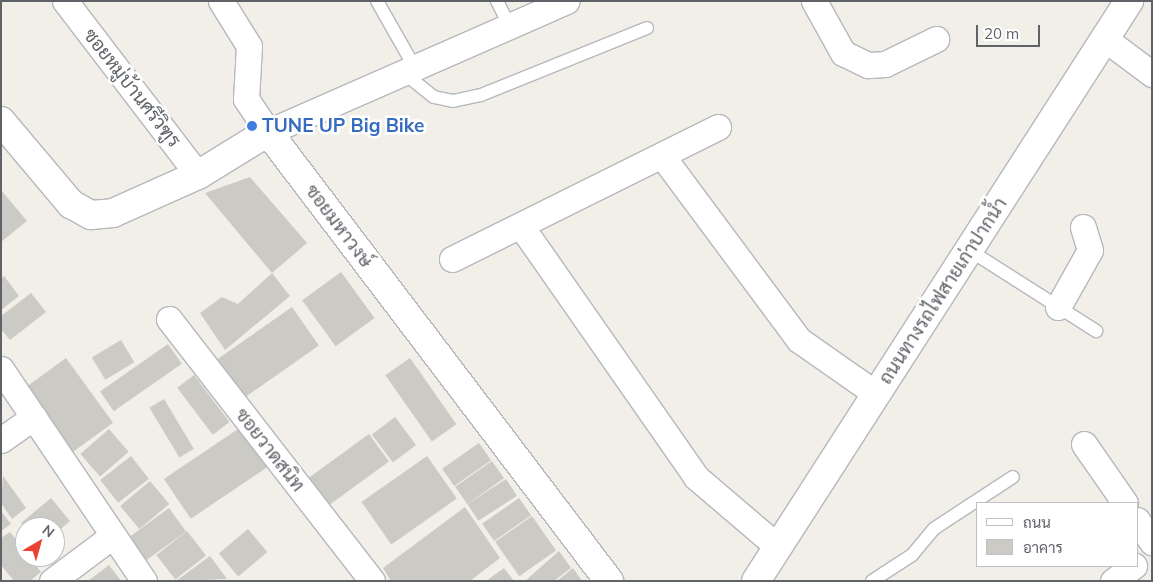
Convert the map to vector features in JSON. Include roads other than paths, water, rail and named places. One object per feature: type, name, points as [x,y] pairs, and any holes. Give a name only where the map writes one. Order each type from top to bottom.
[{"type":"street","name":"ซอยหมู่บ้านศรีวิฑูร","points":[[65,1],[198,175]]},
{"type":"street","points":[[221,1],[249,46],[246,99],[268,132]]},
{"type":"street","points":[[1,121],[71,204],[91,215],[113,213],[198,175],[268,132],[566,1]]},
{"type":"street","points":[[814,1],[843,53],[868,65],[885,64],[936,39]]},
{"type":"street","name":"ถนนทางรถไฟสายเก่าปากน้ำ","points":[[756,581],[1130,1]]},
{"type":"street","points":[[1105,39],[1152,74]]},
{"type":"street","points":[[452,259],[663,157],[718,127]]},
{"type":"street","name":"ซอยมหาวงษ์","points":[[268,132],[609,581]]},
{"type":"street","points":[[663,157],[799,340],[876,394]]},
{"type":"street","points":[[521,226],[696,477],[778,547]]},
{"type":"street","points":[[1058,307],[1090,250],[1083,227]]},
{"type":"street","name":"ซอยวาดสนิท","points":[[169,319],[372,581]]},
{"type":"street","points":[[1,370],[34,417],[111,537],[144,581]]},
{"type":"street","points":[[1,440],[34,417]]},
{"type":"street","points":[[1084,444],[1124,502]]},
{"type":"street","points":[[1138,521],[1152,542]]},
{"type":"street","points":[[52,581],[111,537]]},
{"type":"street","points":[[1138,563],[1152,553]]},
{"type":"street","points":[[1113,581],[1132,567]]},
{"type":"lane","points":[[377,1],[409,71],[434,97],[463,99],[647,28]]},
{"type":"lane","points":[[498,1],[510,26]]},
{"type":"lane","points":[[969,250],[1096,331]]},
{"type":"lane","points":[[872,581],[912,555],[935,528],[1013,477]]},
{"type":"place","name":"TUNE UP Big Bike","points":[[252,126]]}]
